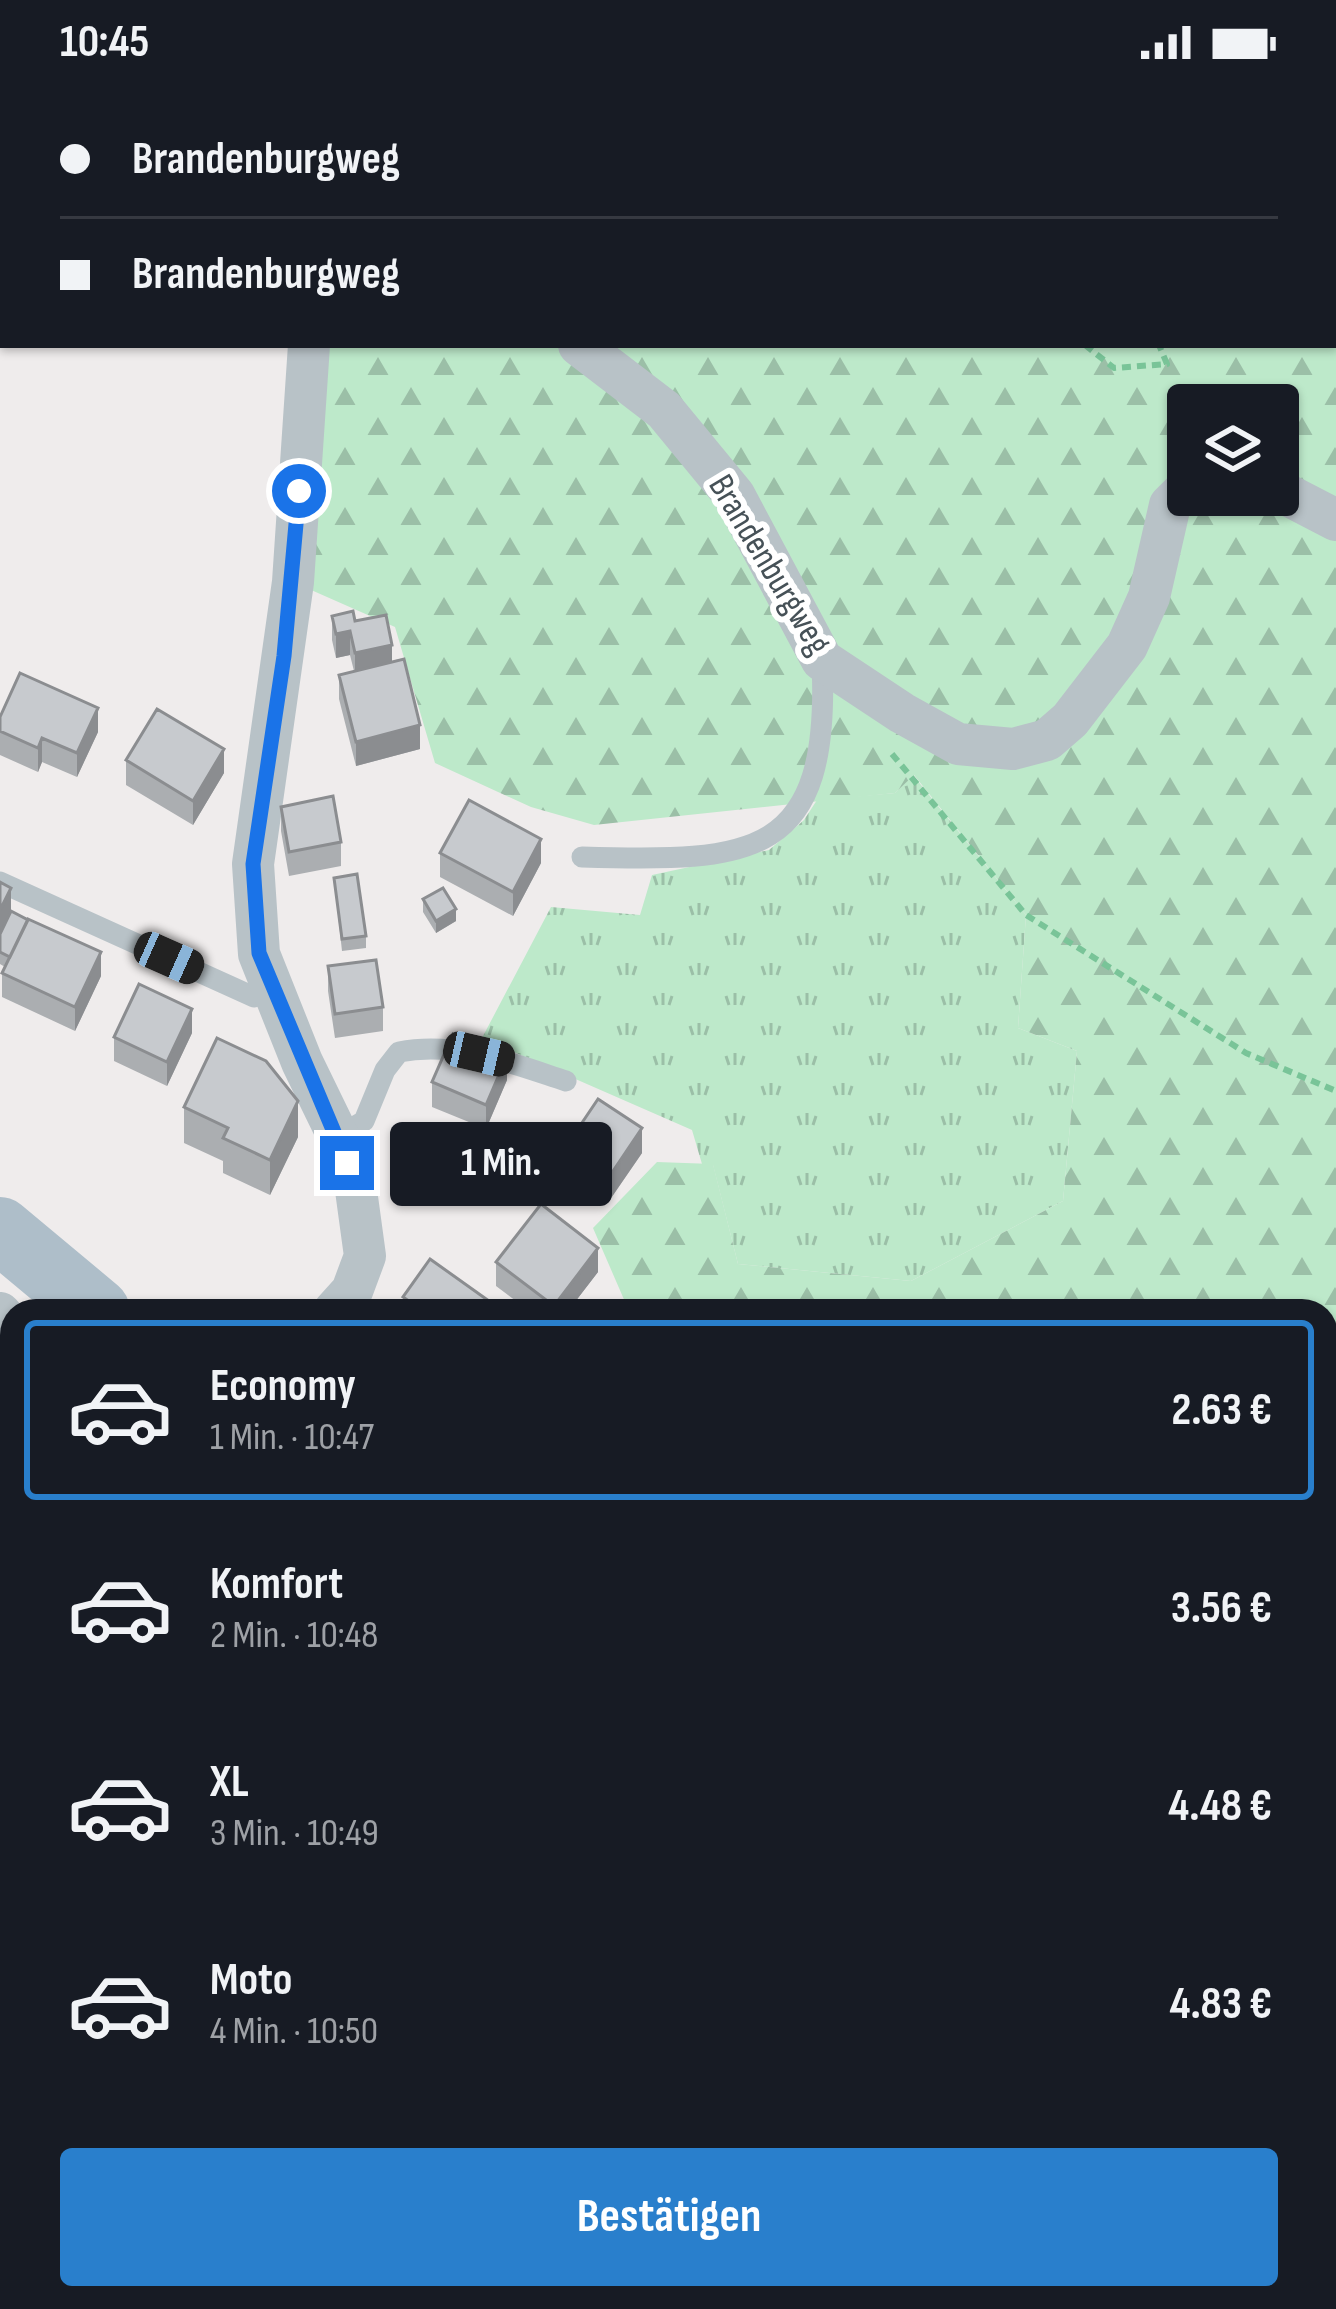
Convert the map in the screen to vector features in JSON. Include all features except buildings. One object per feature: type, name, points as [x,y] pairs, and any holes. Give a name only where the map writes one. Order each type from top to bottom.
[{"type":"main road","points":[[0,1230],[83,1299]]},
{"type":"street","points":[[313,348],[293,582],[253,864],[259,953],[338,1136],[356,1190],[364,1256],[345,1299]]},
{"type":"street","name":"Brandenburgweg","points":[[583,348],[664,410],[734,496],[822,660],[958,744],[1013,748],[1047,740],[1070,720],[1127,646],[1149,597],[1168,516]]},
{"type":"street","points":[[1299,501],[1336,520]]},
{"type":"lane","points":[[582,857],[661,859],[724,852],[766,840],[798,812],[815,778],[825,722],[822,660]]},
{"type":"lane","points":[[0,882],[254,997],[273,988]]},
{"type":"lane","points":[[338,1136],[364,1121],[385,1070],[399,1052],[454,1049],[566,1081]]},
{"type":"path","points":[[1089,348],[1114,368],[1167,364],[1160,348]]},
{"type":"path","points":[[886,748],[1026,915],[1246,1053],[1336,1091]]},
{"type":"green space","points":[[302,348],[1336,348],[1336,1299],[624,1299],[593,1228],[657,1162],[713,1164],[738,1264],[911,1281],[1063,1201],[1077,1051],[1018,1028],[1026,915],[914,775],[895,793],[594,825],[531,807],[435,763],[395,627],[293,582]]},
{"type":"green space","points":[[913,775],[1026,915],[1018,1028],[1077,1051],[1063,1201],[911,1281],[738,1264],[713,1165],[702,1164],[692,1130],[482,1038],[551,907],[640,915],[652,875],[769,850],[804,820],[817,800],[895,793]]},
{"type":"route","points":[[299,491],[284,656],[253,864],[257,932],[259,953],[347,1163]]}]
